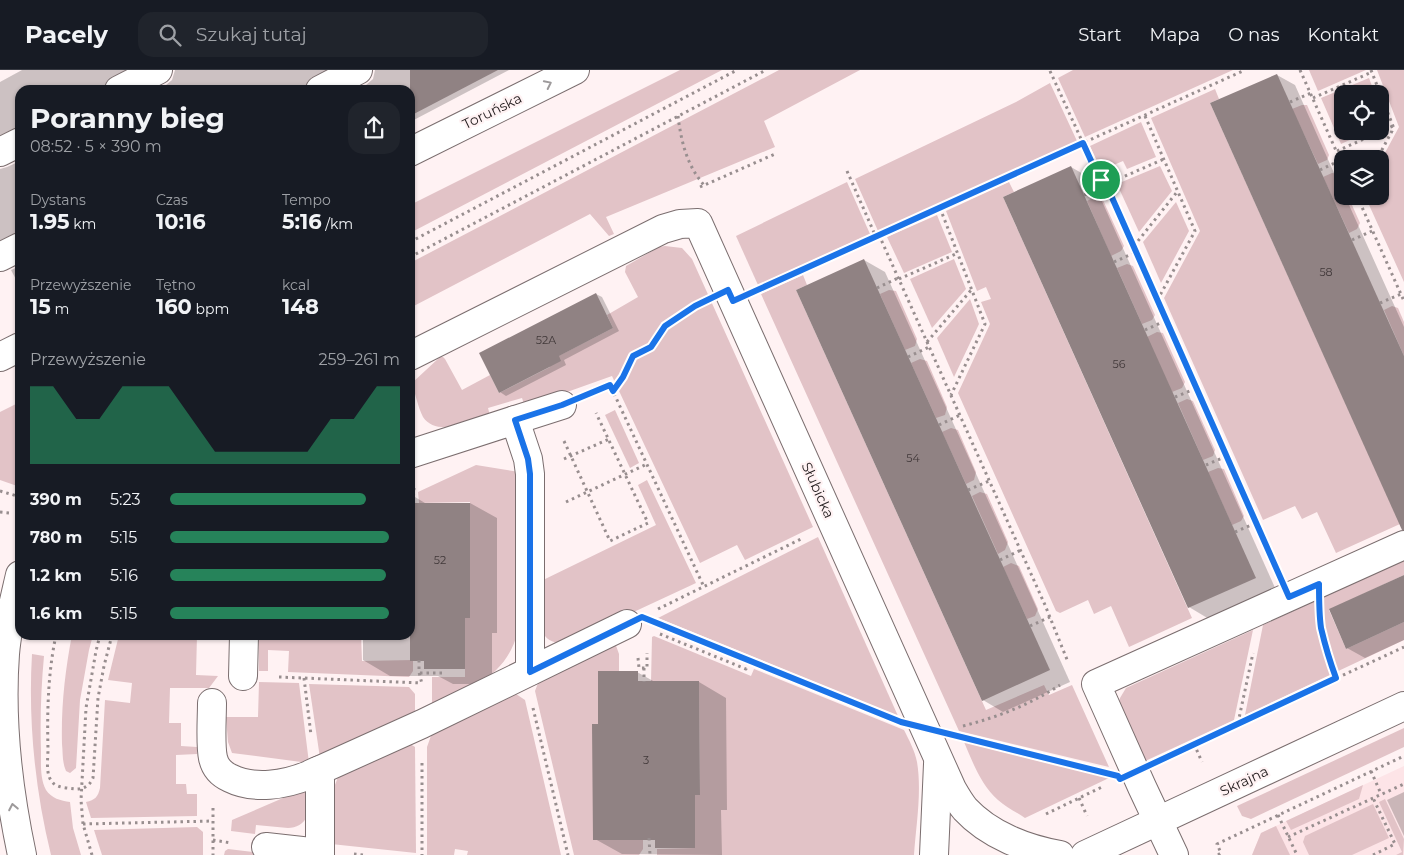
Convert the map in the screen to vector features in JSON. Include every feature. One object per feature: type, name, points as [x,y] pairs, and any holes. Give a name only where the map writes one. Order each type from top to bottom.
[{"type":"main road","points":[[129,85],[158,70]]},
{"type":"main road","points":[[330,85],[358,70]]},
{"type":"main road","name":"Toruńska","points":[[415,150],[575,70]]},
{"type":"main road","points":[[0,152],[15,144]]},
{"type":"main road","name":"Słubicka","points":[[415,353],[663,229],[680,224],[698,223],[952,789],[966,809],[1000,835],[1031,848],[1060,855]]},
{"type":"main road","points":[[0,257],[15,249]]},
{"type":"main road","points":[[0,357],[15,350]]},
{"type":"main road","points":[[415,452],[555,407]]},
{"type":"main road","points":[[515,420],[528,459],[530,474],[528,672]]},
{"type":"main road","points":[[1174,855],[1158,821],[1128,775],[1096,684],[1404,545]]},
{"type":"main road","points":[[15,597],[5,653],[3,711],[10,795],[22,855]]},
{"type":"main road","points":[[212,703],[213,758],[219,771],[225,776],[243,783],[265,784],[289,781],[310,775],[422,724],[634,620]]},
{"type":"main road","points":[[243,676],[244,640]]},
{"type":"main road","name":"Skrajna","points":[[1084,855],[1404,706]]},
{"type":"main road","name":"Słubicka","points":[[934,855],[938,756]]},
{"type":"main road","points":[[266,847],[320,854],[318,771]]},
{"type":"path","points":[[415,239],[738,70]]},
{"type":"path","points":[[415,254],[766,70]]},
{"type":"path","points":[[613,391],[623,377],[633,356],[651,347],[665,326],[695,306],[731,295],[878,236],[1246,70]]},
{"type":"path","points":[[1300,70],[1337,150]]},
{"type":"path","points":[[1050,71],[1098,176],[1107,184],[1289,597]]},
{"type":"path","points":[[1313,98],[1372,71],[1393,126],[1382,150]]},
{"type":"path","points":[[1290,102],[1310,93]]},
{"type":"path","points":[[678,116],[682,142],[689,161],[698,179],[704,185]]},
{"type":"path","points":[[1144,116],[1195,231],[1158,300]]},
{"type":"path","points":[[1339,150],[1393,126]]},
{"type":"path","points":[[1084,195],[1164,159]]},
{"type":"path","points":[[1320,170],[1334,165]]},
{"type":"path","points":[[847,171],[1021,550],[1071,669]]},
{"type":"path","points":[[1134,246],[1178,192]]},
{"type":"path","points":[[1361,205],[1404,301]]},
{"type":"path","points":[[940,208],[985,324],[951,396]]},
{"type":"path","points":[[1352,240],[1372,231]]},
{"type":"path","points":[[1114,262],[1136,252]]},
{"type":"path","points":[[877,288],[958,253]]},
{"type":"path","points":[[927,342],[972,289]]},
{"type":"path","points":[[1380,303],[1401,294]]},
{"type":"path","points":[[1145,330],[1167,320]]},
{"type":"path","points":[[908,357],[929,347]]},
{"type":"path","points":[[588,394],[648,523],[610,541],[570,456],[555,407],[610,385],[704,587]]},
{"type":"path","points":[[1175,397],[1197,388]]},
{"type":"path","points":[[939,425],[960,415]]},
{"type":"path","points":[[530,474],[608,439]]},
{"type":"path","points":[[1206,466],[1227,456]]},
{"type":"path","points":[[531,519],[647,464]]},
{"type":"path","points":[[968,490],[989,481]]},
{"type":"path","points":[[0,491],[15,495]]},
{"type":"path","points":[[0,512],[10,513]]},
{"type":"path","points":[[1235,532],[1256,523]]},
{"type":"path","points":[[634,620],[833,524]]},
{"type":"path","points":[[1000,560],[1021,550]]},
{"type":"path","points":[[1319,584],[1321,627],[1336,678]]},
{"type":"path","points":[[1238,724],[1262,610]]},
{"type":"path","points":[[1030,626],[1050,617]]},
{"type":"path","points":[[634,620],[749,660],[901,722],[1118,776],[1128,775]]},
{"type":"path","points":[[655,632],[746,669],[749,660]]},
{"type":"path","points":[[55,640],[48,691],[48,771],[53,783],[66,788],[81,789],[88,785],[93,778],[98,698],[111,640]]},
{"type":"path","points":[[92,855],[83,824],[81,789],[86,708],[99,640]]},
{"type":"path","points":[[1000,835],[1404,647]]},
{"type":"path","points":[[638,666],[638,668],[647,668],[648,650]]},
{"type":"path","points":[[644,668],[644,682]]},
{"type":"path","points":[[528,672],[568,855]]},
{"type":"path","points":[[420,673],[432,673]]},
{"type":"path","points":[[243,676],[422,683]]},
{"type":"path","points":[[304,678],[318,771]]},
{"type":"path","points":[[961,727],[1019,708],[1063,683]]},
{"type":"path","points":[[422,724],[422,855]]},
{"type":"path","points":[[1220,854],[1217,844],[1404,756]]},
{"type":"path","points":[[1371,771],[1382,794]]},
{"type":"path","points":[[213,855],[214,796],[218,785],[225,776]]},
{"type":"path","points":[[1288,838],[1404,784]]},
{"type":"path","points":[[1373,855],[1395,844],[1374,798]]},
{"type":"path","points":[[1278,815],[1297,855]]},
{"type":"path","points":[[83,824],[213,821]]},
{"type":"path","points":[[650,838],[650,855]]},
{"type":"shaded area","points":[[680,70],[722,70],[415,230],[415,202]]},
{"type":"shaded area","points":[[779,70],[860,70],[764,121],[775,147],[606,217],[614,234],[609,236],[590,214],[415,305],[415,260]]},
{"type":"shaded area","points":[[1073,70],[1233,70],[1085,137],[1058,78]]},
{"type":"shaded area","points":[[1309,70],[1366,70],[1318,91]]},
{"type":"shaded area","points":[[1377,70],[1404,70],[1404,282],[1369,205],[1389,205],[1389,150],[1387,150],[1399,127],[1389,101],[1389,85],[1383,85]]},
{"type":"shaded area","points":[[1369,78],[1372,85],[1352,85]]},
{"type":"shaded area","points":[[1050,83],[1077,141],[878,231],[855,179],[1016,102]]},
{"type":"shaded area","points":[[1215,89],[1219,99],[1210,103],[1400,524],[1336,553],[1317,512],[1302,519],[1295,506],[1263,520],[1164,298],[1200,231],[1151,118]]},
{"type":"shaded area","points":[[1334,93],[1334,128],[1321,98]]},
{"type":"shaded area","points":[[1307,105],[1329,155],[1327,160],[1318,164],[1292,109]]},
{"type":"shaded area","points":[[1141,122],[1156,157],[1127,169],[1123,161],[1109,167],[1112,175],[1105,179],[1090,146]]},
{"type":"shaded area","points":[[1339,140],[1350,140],[1341,144]]},
{"type":"shaded area","points":[[1160,166],[1172,191],[1139,232],[1117,184]]},
{"type":"shaded area","points":[[1334,173],[1334,201],[1323,177]]},
{"type":"shaded area","points":[[847,182],[870,234],[758,285],[736,236]]},
{"type":"shaded area","points":[[1009,182],[1014,192],[1003,197],[1192,618],[1129,647],[1111,606],[1094,614],[1088,600],[1060,613],[1056,611],[958,393],[990,324],[981,302],[991,299],[986,287],[977,291],[946,211]]},
{"type":"shaded area","points":[[1097,196],[1102,198],[1124,246],[1121,251],[1111,256],[1087,201]]},
{"type":"shaded area","points":[[1176,202],[1189,231],[1161,283],[1143,242]]},
{"type":"shaded area","points":[[1336,205],[1352,205],[1360,223],[1357,229],[1349,233]]},
{"type":"shaded area","points":[[937,215],[952,252],[904,273],[887,237]]},
{"type":"shaded area","points":[[659,247],[682,248],[692,259],[813,527],[745,560],[737,545],[700,563],[612,376],[525,407],[522,398],[488,408],[490,416],[465,424],[446,427],[429,423],[423,417],[415,394],[415,380],[440,357],[445,359],[462,390],[490,375],[499,393],[550,367],[547,362],[613,328],[607,315],[638,297],[625,272],[626,266]]},
{"type":"shaded area","points":[[954,259],[966,289],[932,328],[910,279]]},
{"type":"shaded area","points":[[1127,264],[1133,266],[1155,315],[1152,320],[1142,324],[1117,268]]},
{"type":"shaded area","points":[[803,275],[807,285],[796,290],[986,710],[1044,685],[1049,695],[1072,685],[1109,767],[959,731],[761,294]]},
{"type":"shaded area","points":[[889,290],[896,291],[917,339],[915,346],[905,350],[880,294]]},
{"type":"shaded area","points":[[970,299],[979,324],[954,377],[937,338]]},
{"type":"shaded area","points":[[1392,306],[1398,308],[1404,322],[1404,356],[1384,310]]},
{"type":"shaded area","points":[[1157,332],[1163,333],[1185,382],[1182,388],[1172,392],[1147,337]]},
{"type":"shaded area","points":[[920,359],[927,361],[947,407],[945,415],[936,418],[911,363]]},
{"type":"shaded area","points":[[1187,399],[1193,401],[1215,450],[1213,456],[1203,460],[1178,403]]},
{"type":"shaded area","points":[[15,404],[15,485],[0,480],[0,412]]},
{"type":"shaded area","points":[[615,410],[639,463],[630,468],[605,415]]},
{"type":"shaded area","points":[[951,428],[958,430],[976,472],[974,480],[966,484],[942,432]]},
{"type":"shaded area","points":[[476,465],[519,472],[518,631],[505,660],[496,670],[473,686],[432,706],[432,677],[465,677],[465,618],[470,617],[470,502],[419,503],[418,492]]},
{"type":"shaded area","points":[[1218,468],[1224,469],[1244,516],[1241,521],[1232,525],[1208,472]]},
{"type":"shaded area","points":[[647,480],[696,583],[567,643],[549,640],[543,632],[542,626],[541,581],[656,525],[638,485]]},
{"type":"shaded area","points":[[980,492],[987,494],[1008,542],[1005,550],[998,554],[972,496]]},
{"type":"shaded area","points":[[818,537],[898,716],[658,618]]},
{"type":"shaded area","points":[[1404,560],[1404,575],[1329,610],[1346,649],[1404,622],[1404,640],[1245,715],[1263,625]]},
{"type":"shaded area","points":[[1011,563],[1019,566],[1038,609],[1035,616],[1027,619],[1003,567]]},
{"type":"shaded area","points":[[1253,630],[1234,720],[1143,762],[1118,705],[1126,688]]},
{"type":"shaded area","points":[[654,636],[751,676],[754,669],[904,730],[915,754],[918,773],[919,797],[914,855],[657,855],[657,849],[695,848],[695,795],[700,795],[699,681],[651,682],[652,637]]},
{"type":"shaded area","points":[[71,640],[92,640],[80,700],[76,768],[70,773],[66,771],[64,764],[62,744],[62,716]]},
{"type":"shaded area","points":[[118,640],[197,640],[196,675],[218,676],[209,688],[170,688],[169,723],[181,723],[181,746],[197,747],[197,754],[176,755],[176,784],[186,784],[187,794],[197,794],[197,816],[91,818],[86,802],[96,798],[100,788],[105,700],[130,703],[132,683],[108,680]]},
{"type":"shaded area","points":[[259,640],[361,640],[362,661],[413,660],[413,671],[409,677],[288,672],[289,651],[268,650],[268,671],[259,671]]},
{"type":"shaded area","points":[[614,640],[619,654],[619,671],[598,671],[598,725],[643,838],[643,849],[639,855],[574,855],[535,691],[540,678]]},
{"type":"shaded area","points":[[32,654],[44,656],[41,692],[41,766],[43,781],[46,790],[53,797],[70,802],[73,828],[81,855],[51,855],[45,830],[34,755],[31,705]]},
{"type":"shaded area","points":[[259,682],[299,683],[309,763],[232,753],[228,742],[226,717],[258,717]]},
{"type":"shaded area","points":[[309,684],[409,687],[415,694],[415,713],[320,758]]},
{"type":"shaded area","points":[[513,692],[525,700],[561,855],[467,855],[468,851],[455,849],[454,855],[427,855],[427,747],[432,733]]},
{"type":"shaded area","points":[[1404,728],[1404,747],[1251,819],[1242,816],[1237,806]]},
{"type":"shaded area","points":[[407,742],[415,747],[416,853],[331,844],[331,795],[340,772]]},
{"type":"shaded area","points":[[964,742],[1109,778],[1025,818],[1001,803],[987,788]]},
{"type":"shaded area","points":[[1404,766],[1404,855],[1252,855],[1261,833]]},
{"type":"shaded area","points":[[1363,785],[1359,799],[1291,830],[1286,821]]},
{"type":"shaded area","points":[[304,789],[307,792],[307,816],[299,825],[288,828],[256,825],[255,834],[231,831],[232,820]]},
{"type":"shaded area","points":[[1385,799],[1404,839],[1403,855],[1396,855],[1402,852],[1379,802]]},
{"type":"shaded area","points":[[1373,804],[1389,838],[1352,855],[1309,855],[1303,842],[1305,836]]},
{"type":"shaded area","points":[[1276,826],[1290,855],[1252,855],[1261,833]]},
{"type":"shaded area","points":[[197,827],[203,832],[203,855],[102,855],[94,830]]},
{"type":"shaded area","points":[[228,849],[253,852],[253,855],[224,855]]},
{"type":"building","points":[[410,70],[498,70],[415,113],[415,85],[410,85]]},
{"type":"building","points":[[1277,74],[1334,201],[1334,205],[1336,205],[1404,356],[1404,530],[1402,530],[1210,103]]},
{"type":"building","points":[[1071,166],[1256,578],[1188,608],[1003,197]]},
{"type":"building","points":[[864,259],[1050,670],[982,701],[796,290]]},
{"type":"building","points":[[596,293],[613,328],[559,356],[561,361],[499,393],[479,353]]},
{"type":"building","points":[[415,503],[470,503],[470,618],[465,618],[465,669],[424,669],[424,661],[410,661],[410,640],[415,640]]},
{"type":"building","points":[[1404,575],[1404,622],[1346,649],[1329,609]]},
{"type":"building","points":[[598,671],[638,671],[638,681],[699,681],[700,795],[695,795],[695,848],[655,848],[655,840],[593,840],[592,724],[598,724]]},
{"type":"route","points":[[1083,143],[1101,180],[1106,184],[1134,246],[1289,597],[1319,584],[1321,627],[1336,678],[1120,779],[1118,776],[901,722],[642,617],[530,672],[531,483],[528,459],[515,420],[562,405],[610,385],[613,391],[628,368],[630,359],[651,347],[665,326],[695,306],[728,290],[733,301],[1083,143]]}]
